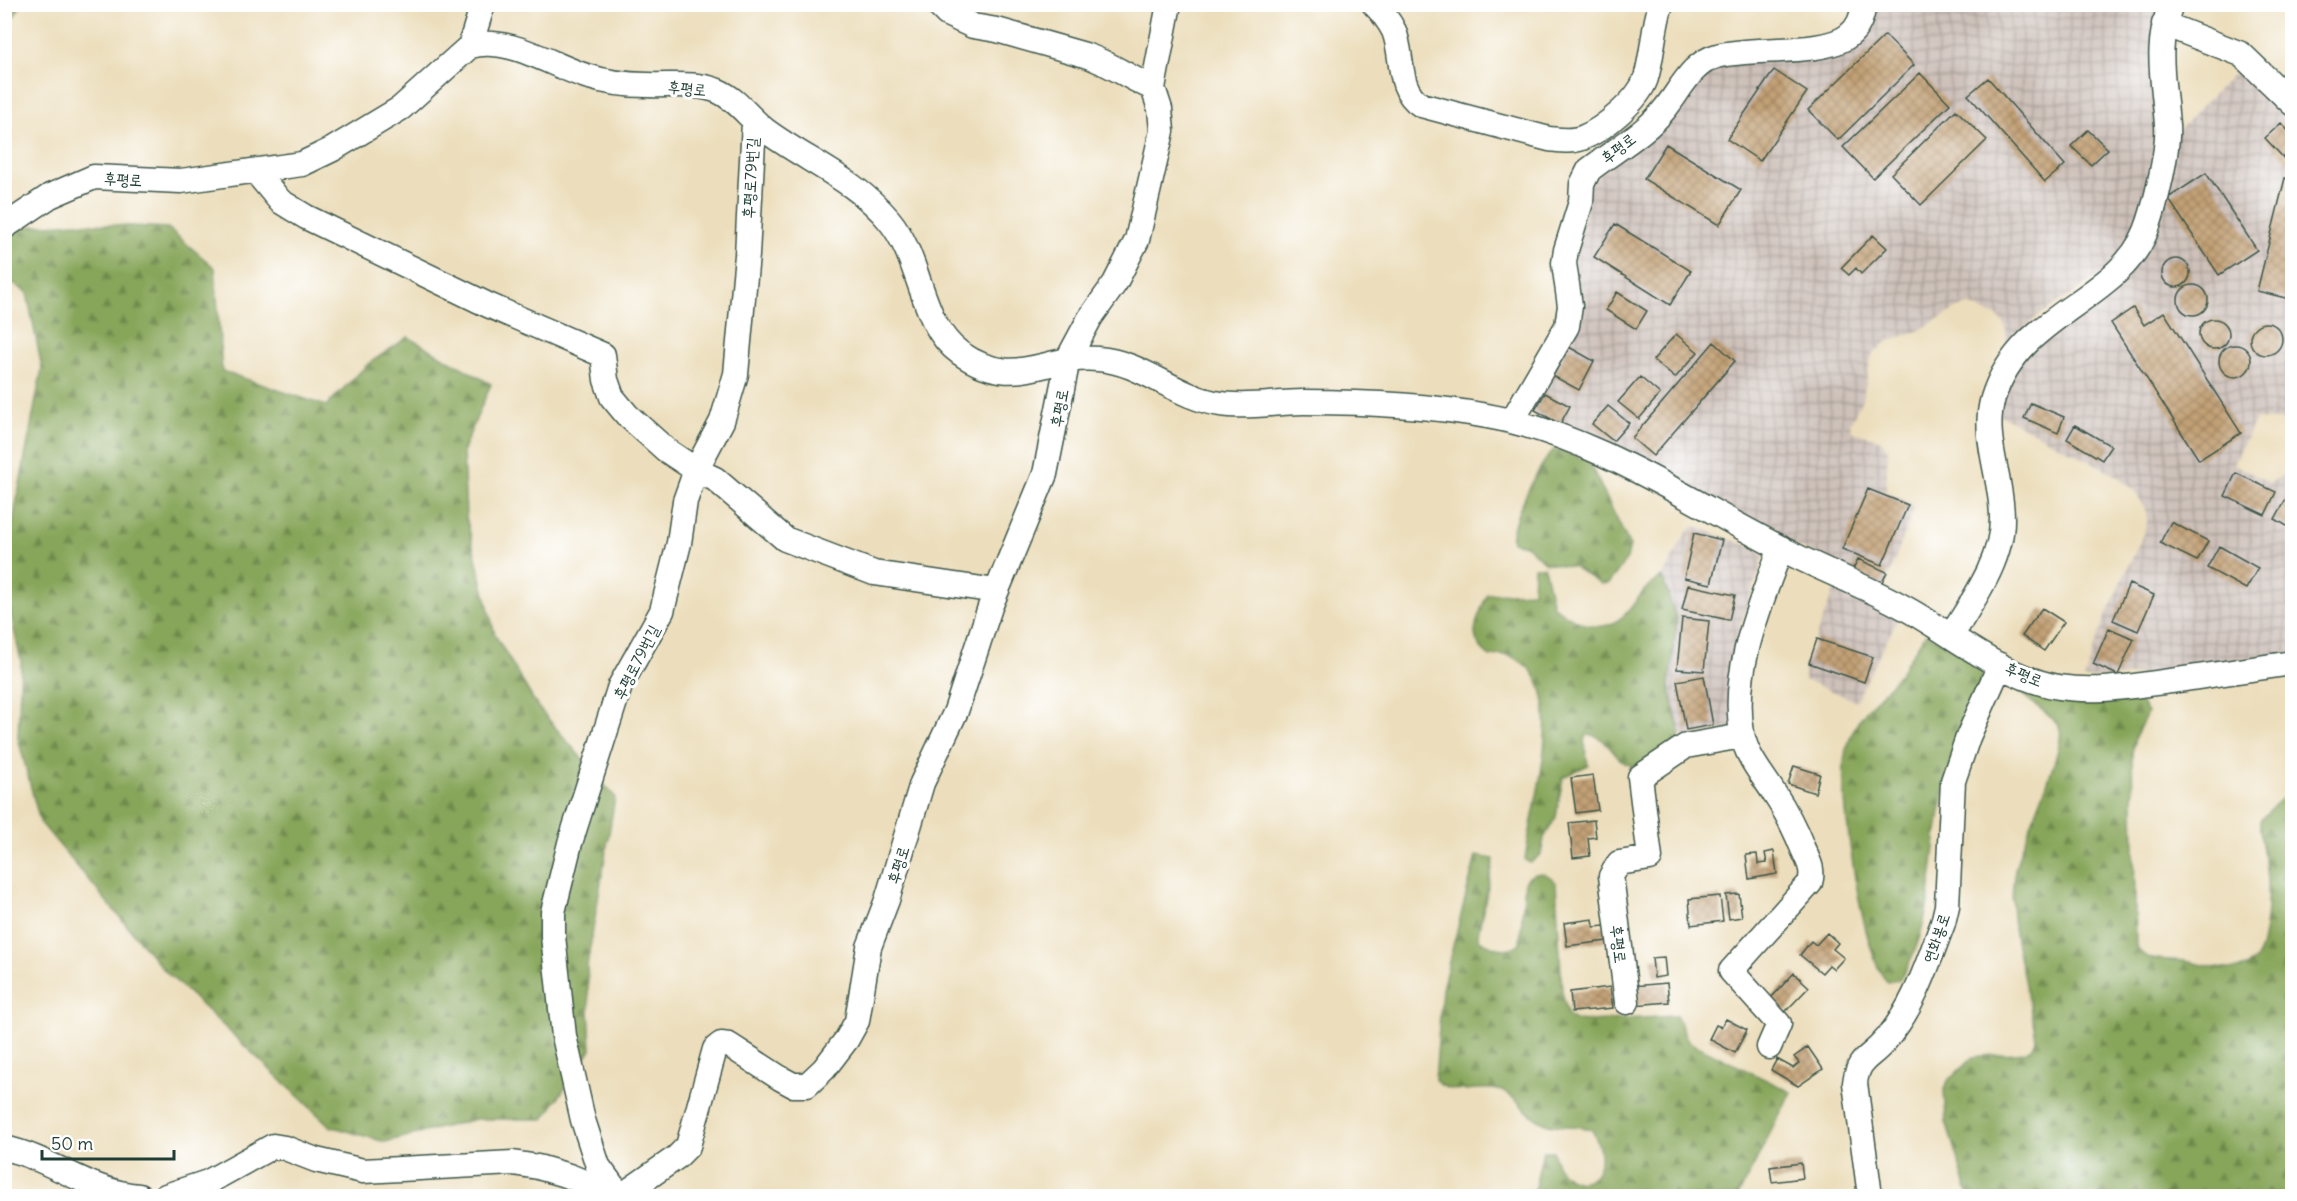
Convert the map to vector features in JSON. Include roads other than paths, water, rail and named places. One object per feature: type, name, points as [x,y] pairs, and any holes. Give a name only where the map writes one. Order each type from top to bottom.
[{"type":"street","points":[[470,46],[483,4]]},
{"type":"street","points":[[937,4],[947,14],[974,26],[1019,36],[1103,61],[1153,88]]},
{"type":"street","name":"후평로","points":[[620,1197],[677,1157],[687,1146],[715,1049],[721,1044],[729,1045],[794,1085],[807,1085],[824,1069],[847,1039],[859,1012],[869,947],[887,900],[922,783],[956,711],[996,591],[1045,474],[1068,359],[1119,275],[1137,240],[1162,131],[1160,109],[1153,88],[1169,4]]},
{"type":"street","points":[[1374,4],[1394,32],[1406,90],[1412,99],[1421,105],[1549,139],[1568,141],[1582,138],[1625,108],[1637,95],[1645,80],[1660,4]]},
{"type":"street","name":"후평로","points":[[1512,421],[1567,326],[1570,306],[1564,263],[1581,202],[1582,184],[1589,170],[1664,112],[1682,84],[1699,66],[1716,56],[1807,47],[1846,38],[1856,28],[1862,17],[1864,4]]},
{"type":"street","points":[[1952,635],[1982,584],[1999,542],[2001,510],[1991,430],[1992,401],[2002,373],[2043,327],[2120,271],[2146,231],[2167,146],[2160,59],[2168,14],[2241,54],[2292,103]]},
{"type":"street","name":"후평로","points":[[4,227],[50,196],[94,177],[182,181],[302,164],[358,135],[402,108],[470,46],[482,43],[498,45],[590,77],[617,82],[703,87],[734,100],[754,122],[867,197],[890,220],[908,247],[931,314],[940,333],[954,349],[973,361],[992,368],[1010,371],[1034,370],[1068,359],[1096,358],[1119,362],[1175,391],[1205,402],[1230,406],[1302,402],[1399,407],[1483,415],[1527,424],[1625,466],[1782,548],[1902,606],[2000,664],[2056,687],[2090,689],[2126,687],[2292,663]]},
{"type":"street","name":"후평로79번길","points":[[620,1197],[598,1166],[583,1120],[564,1036],[553,936],[553,912],[570,843],[620,686],[662,611],[673,571],[685,501],[696,470],[722,421],[736,374],[747,255],[754,122]]},
{"type":"street","points":[[256,172],[280,201],[306,217],[488,305],[603,355],[606,380],[612,396],[627,415],[666,450],[696,470],[715,479],[786,539],[874,573],[996,591]]},
{"type":"street","points":[[1769,1047],[1779,1024],[1731,971],[1810,883],[1813,872],[1791,820],[1749,756],[1742,736],[1740,694],[1749,642],[1782,548]]},
{"type":"street","name":"연화봉로","points":[[1870,1197],[1855,1083],[1857,1070],[1861,1062],[1881,1045],[1902,1021],[1943,922],[1947,906],[1953,781],[1957,765],[2000,664]]},
{"type":"street","name":"후평로","points":[[1627,1002],[1611,876],[1619,863],[1650,858],[1640,777],[1686,746],[1742,736]]},
{"type":"street","points":[[166,1197],[208,1182],[273,1146],[285,1148],[316,1160],[363,1171],[513,1163],[558,1173],[620,1197]]},
{"type":"street","points":[[4,1148],[40,1159],[106,1192],[139,1197]]}]
